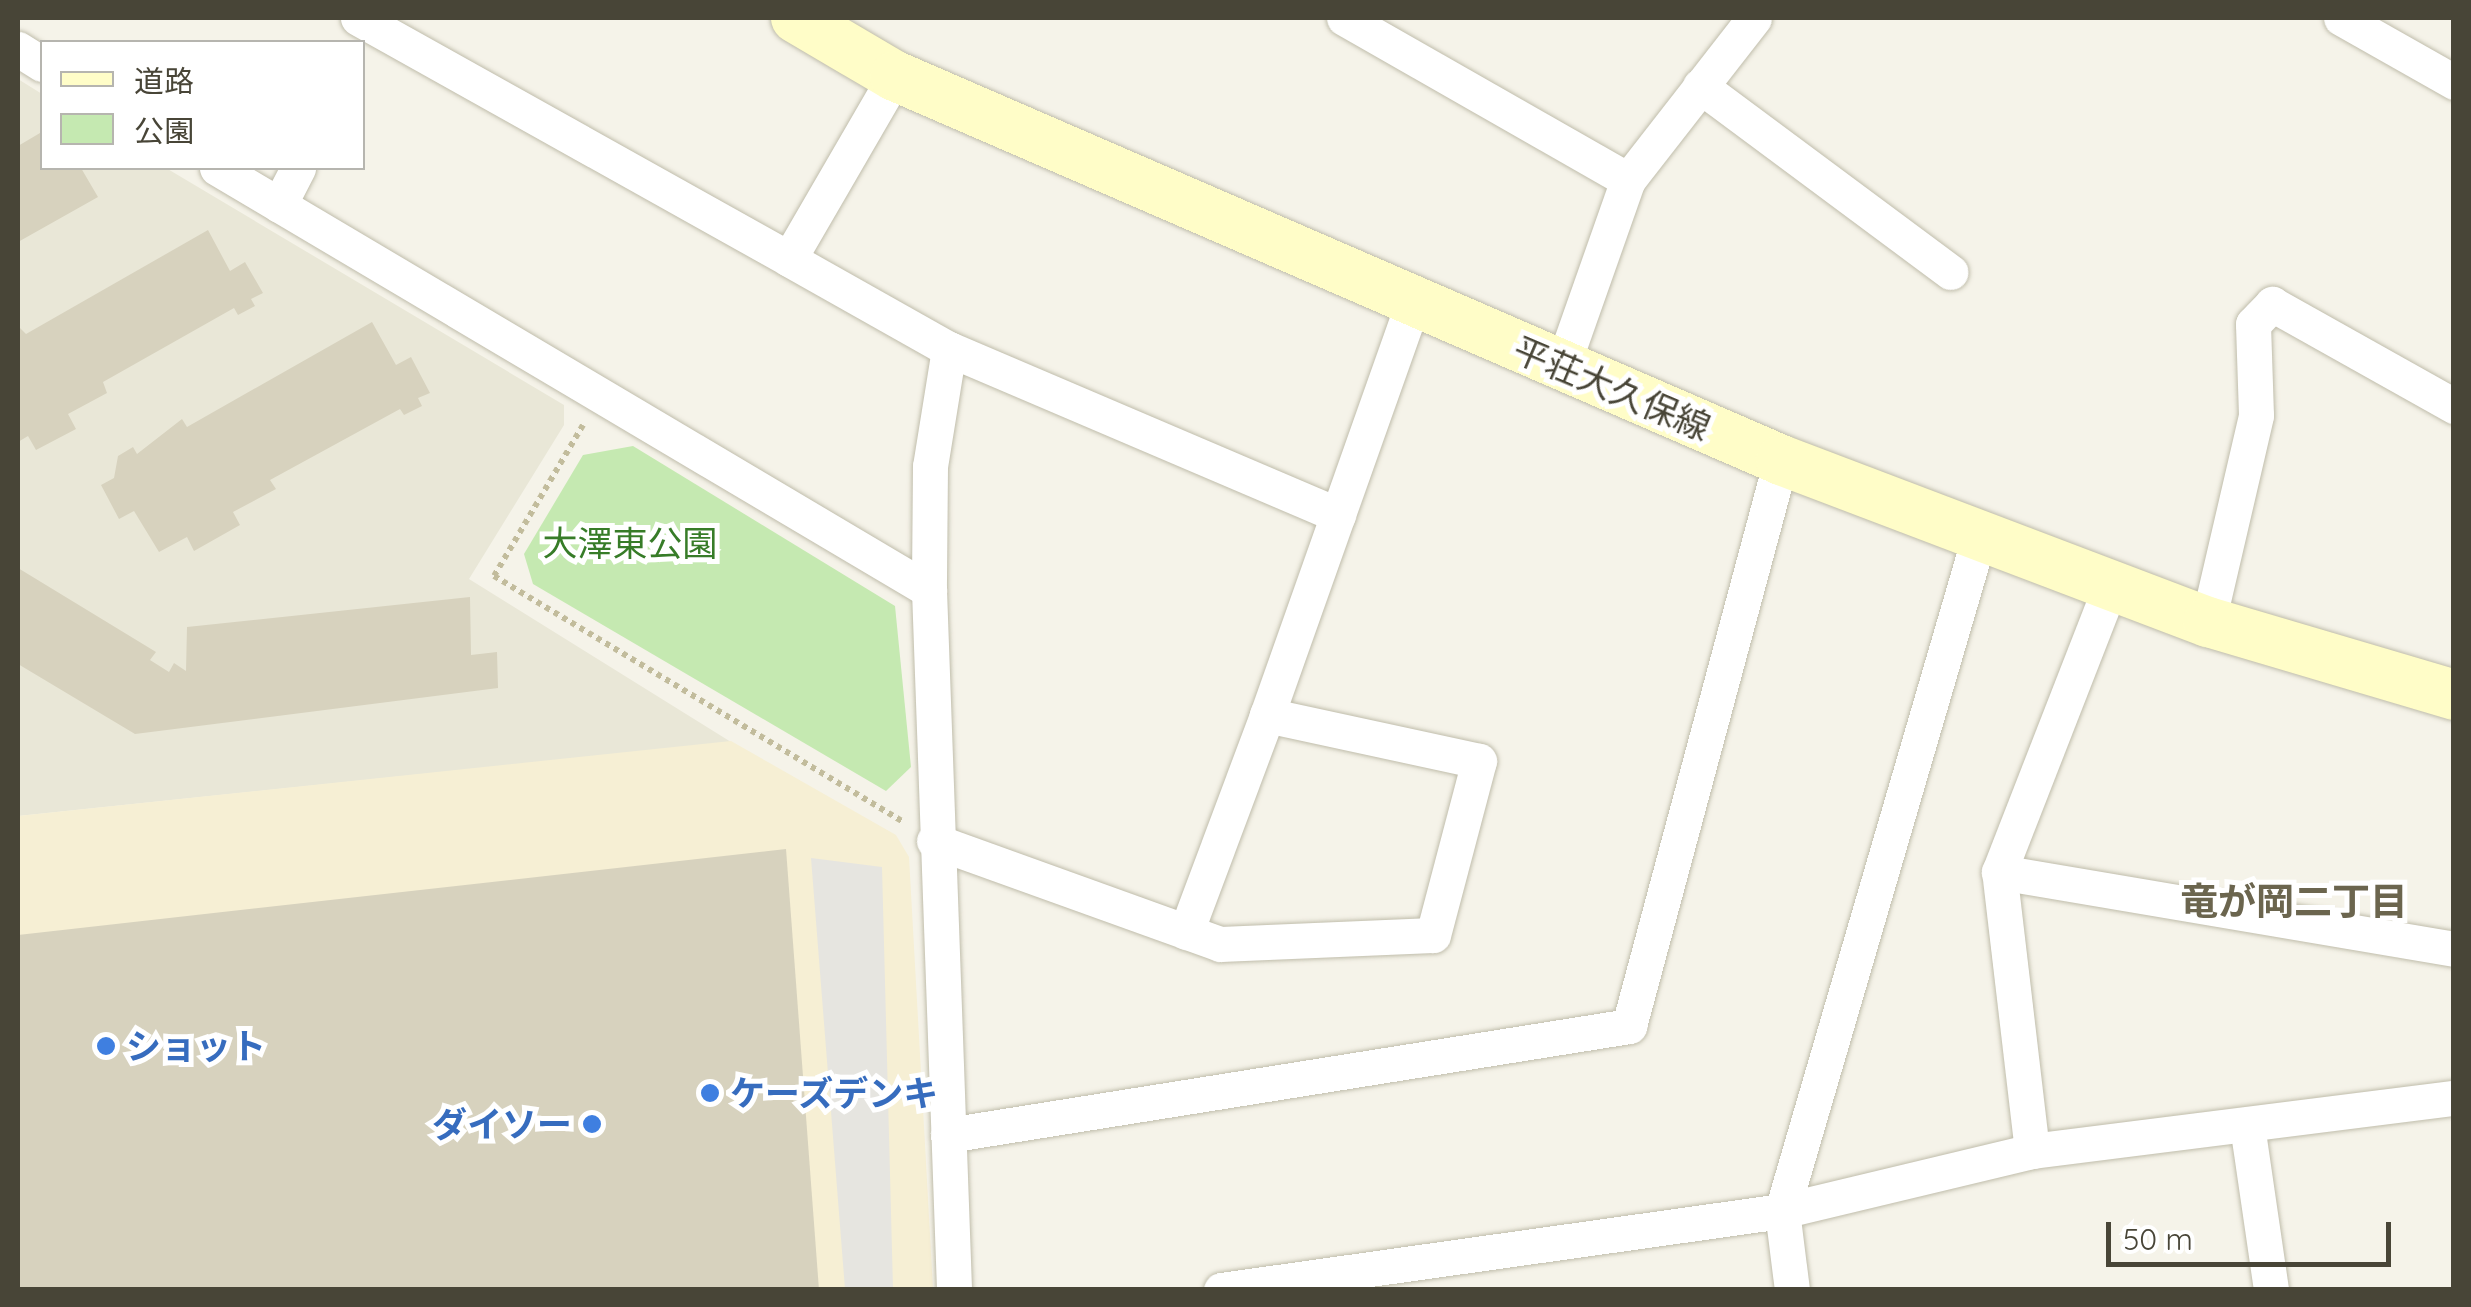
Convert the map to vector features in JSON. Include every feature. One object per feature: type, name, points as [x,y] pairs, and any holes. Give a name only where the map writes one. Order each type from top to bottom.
[{"type":"main road","name":"平荘大久保線","points":[[796,18],[896,76],[1412,306],[1782,460],[2208,622],[2454,695]]},
{"type":"street","points":[[1344,18],[1628,180]]},
{"type":"street","points":[[1562,366],[1628,180],[1752,18]]},
{"type":"street","points":[[2341,18],[2454,82]]},
{"type":"street","points":[[368,27],[948,349],[1338,515]]},
{"type":"street","points":[[18,49],[40,63]]},
{"type":"street","points":[[789,258],[896,76]]},
{"type":"street","points":[[1700,86],[1950,272]]},
{"type":"street","points":[[220,170],[598,399],[929,590]]},
{"type":"street","points":[[279,204],[297,170]]},
{"type":"street","points":[[2208,622],[2256,416],[2253,324],[2272,304],[2454,406]]},
{"type":"street","points":[[1186,932],[1412,306]]},
{"type":"street","points":[[948,349],[930,466],[929,590],[934,842],[954,1290]]},
{"type":"street","points":[[948,1135],[1629,1026],[1782,460]]},
{"type":"street","points":[[1792,1290],[1782,1211],[1980,534]]},
{"type":"street","points":[[2032,1151],[1999,872],[2111,584]]},
{"type":"street","points":[[934,842],[1220,944],[1433,935],[1479,761],[1267,715]]},
{"type":"street","points":[[1999,872],[2454,949]]},
{"type":"street","points":[[1221,1290],[1364,1279],[1782,1211],[2032,1151],[2454,1098]]},
{"type":"street","points":[[2247,1125],[2271,1290]]},
{"type":"path","points":[[598,399],[494,576],[934,842]]},
{"type":"shaded area","points":[[18,79],[40,93],[40,170],[169,170],[564,405],[564,425],[469,579],[731,742],[18,816]]},
{"type":"shaded area","points":[[731,741],[896,835],[909,857],[933,1289],[18,1289],[18,816]]},
{"type":"shaded area","points":[[811,858],[882,867],[893,1289],[845,1289]]},
{"type":"green space","name":"大澤東公園","points":[[633,446],[895,606],[911,767],[886,791],[533,584],[524,554],[583,455]]},
{"type":"building","points":[[40,133],[40,170],[82,170],[98,197],[18,242],[18,146]]},
{"type":"building","points":[[208,230],[230,271],[245,262],[263,293],[251,299],[255,306],[238,315],[234,308],[103,382],[107,393],[68,414],[76,429],[36,450],[28,436],[18,442],[18,326],[26,334]]},
{"type":"building","points":[[372,322],[396,365],[411,357],[430,393],[418,398],[422,406],[404,415],[400,409],[270,480],[276,489],[233,512],[240,525],[194,551],[187,537],[159,552],[134,511],[119,519],[101,485],[114,478],[118,456],[133,447],[137,454],[182,419],[187,427]]},
{"type":"building","points":[[18,568],[156,652],[150,660],[169,672],[174,663],[186,671],[187,627],[470,597],[471,655],[497,652],[498,688],[135,734],[18,664]]},
{"type":"building","points":[[786,849],[819,1290],[18,1290],[18,935]]},
{"type":"place","name":"ショット","points":[[106,1046]]},
{"type":"place","name":"ケーズデンキ","points":[[710,1093]]},
{"type":"place","name":"ダイソー","points":[[592,1124]]},
{"type":"district","name":"竜が岡二丁目","points":[[2294,902]]}]
